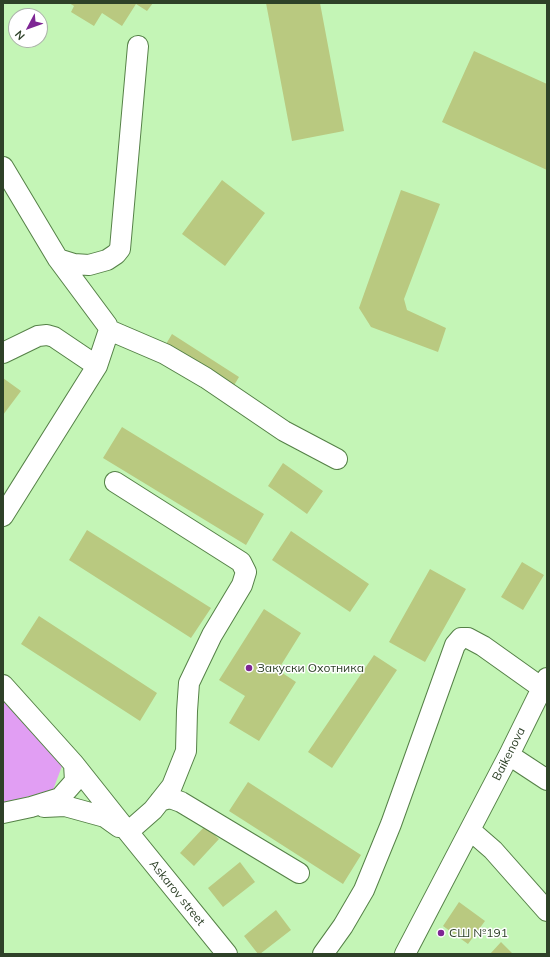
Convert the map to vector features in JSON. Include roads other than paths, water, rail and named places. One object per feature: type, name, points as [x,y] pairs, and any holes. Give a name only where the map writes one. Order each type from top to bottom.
[{"type":"street","points":[[58,259],[74,264],[89,265],[107,260],[116,254],[120,249],[138,46]]},
{"type":"street","points":[[3,167],[58,259],[107,325],[109,330],[96,366],[3,516]]},
{"type":"street","points":[[109,330],[165,354],[206,378],[284,431],[337,459]]},
{"type":"street","points":[[3,353],[38,336],[47,335],[54,337],[96,366]]},
{"type":"street","points":[[31,807],[65,806],[105,817],[128,832],[153,810],[172,786],[186,751],[189,683],[212,635],[242,585],[246,572],[241,562],[116,482]]},
{"type":"street","points":[[323,954],[343,926],[364,890],[391,824],[455,645],[461,638],[468,638],[544,683]]},
{"type":"street","name":"Baikenova","points":[[405,954],[509,755],[544,683]]},
{"type":"street","name":"Askarov street","points":[[3,685],[74,764],[227,954]]},
{"type":"street","points":[[509,755],[547,780]]},
{"type":"street","points":[[3,814],[60,798],[75,781],[74,764]]},
{"type":"street","points":[[160,801],[170,798],[181,802],[299,873]]},
{"type":"street","points":[[470,830],[494,850],[547,911]]},
{"type":"place","name":"Закуски Охотника","points":[[249,668]]},
{"type":"place","name":"СШ №191","points":[[441,933]]}]
